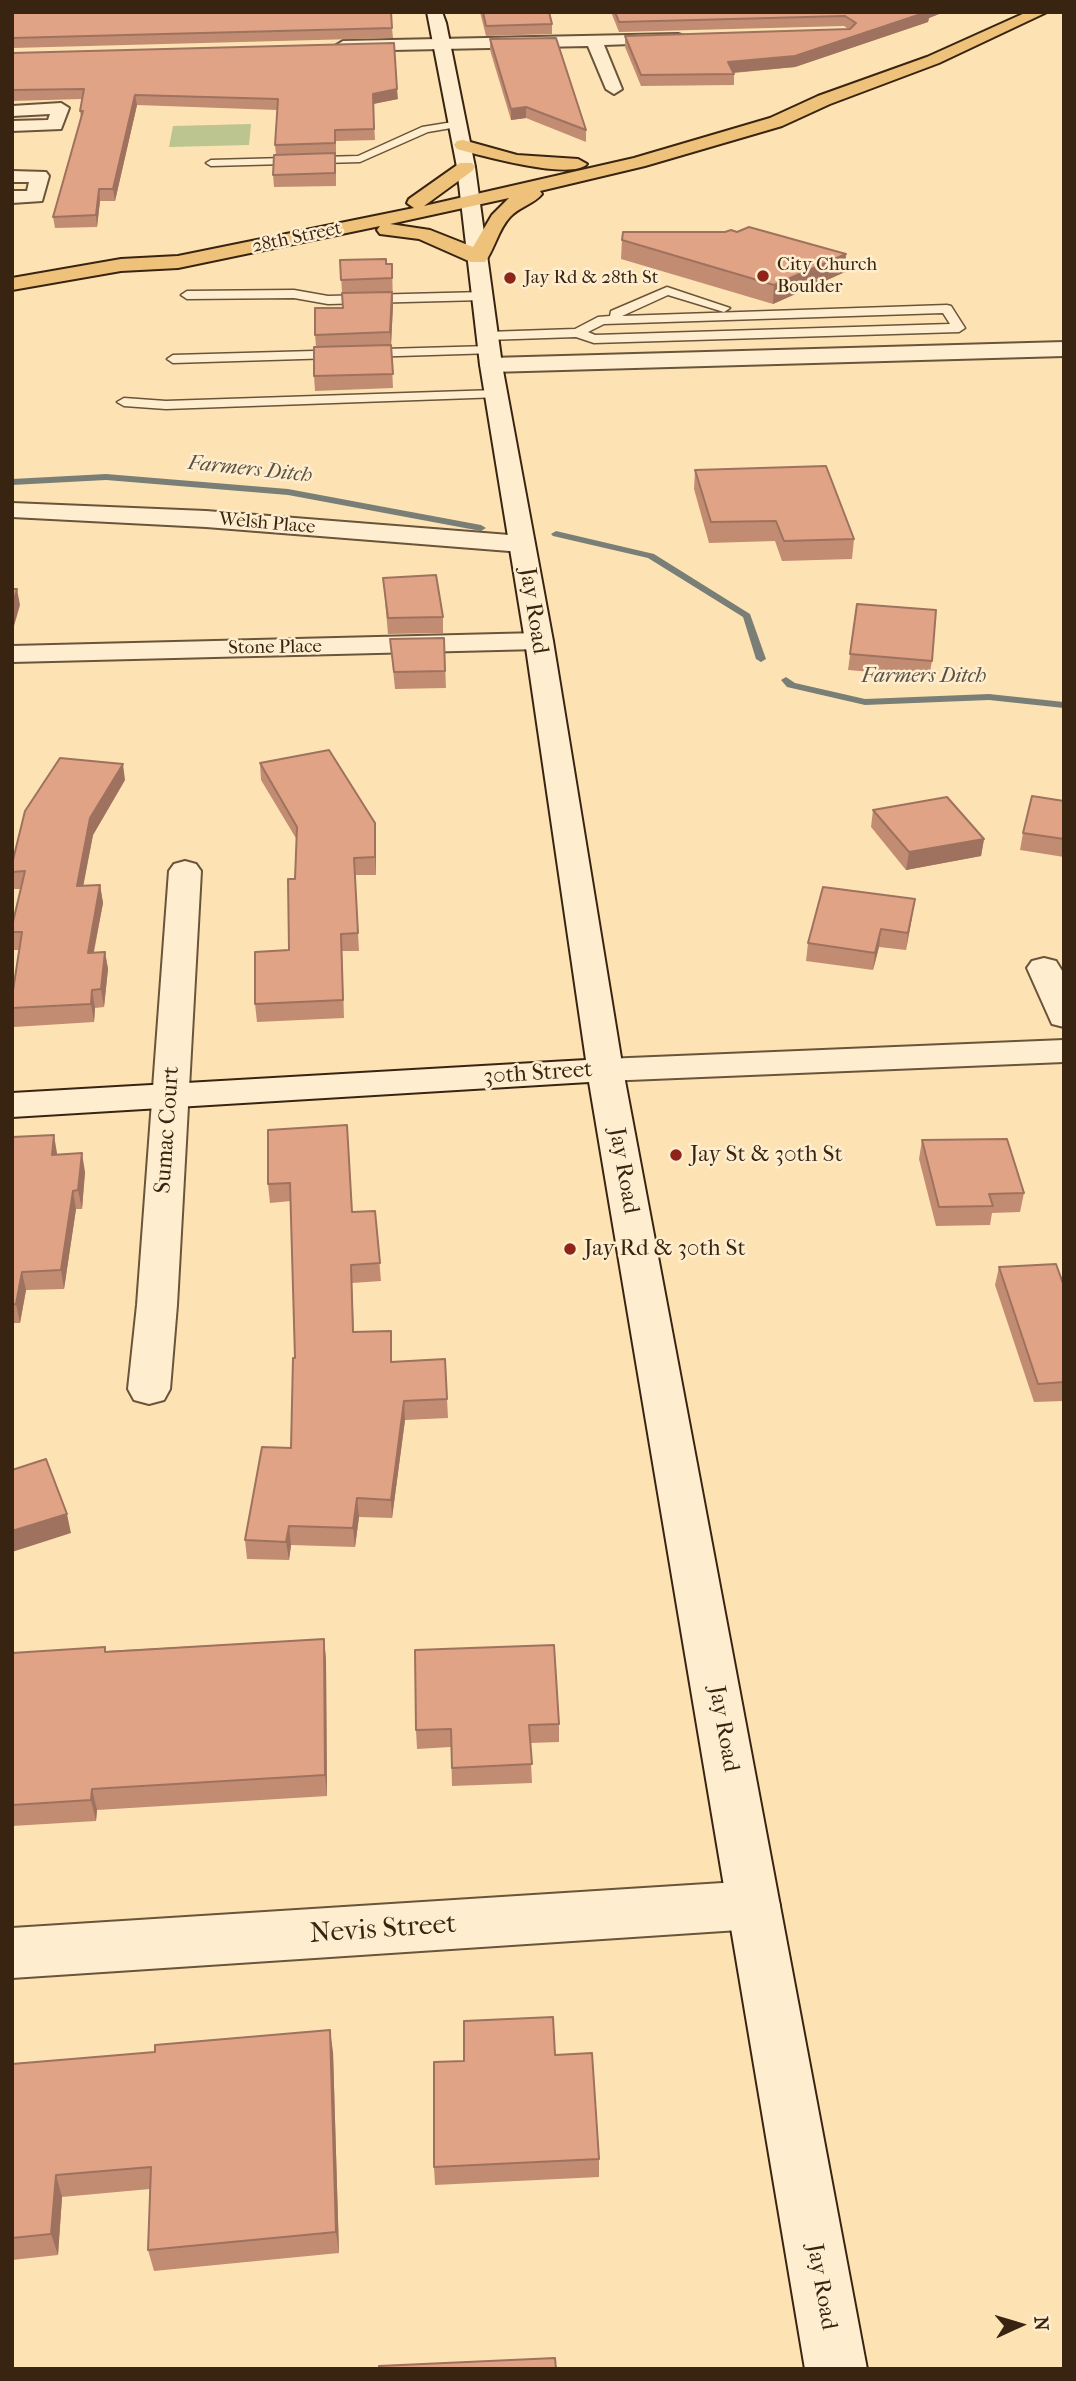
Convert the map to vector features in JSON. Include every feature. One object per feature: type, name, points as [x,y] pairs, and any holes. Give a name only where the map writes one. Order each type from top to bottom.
[{"type":"highway","points":[[470,197],[720,140],[776,122],[824,100],[917,66],[1040,12]]},
{"type":"highway","points":[[463,145],[516,160],[588,169]]},
{"type":"highway","points":[[416,203],[466,167]]},
{"type":"highway","points":[[178,262],[228,258],[369,230],[393,230],[442,237],[478,258],[496,219],[508,207],[524,197],[588,169]]},
{"type":"highway","name":"28th Street","points":[[121,265],[169,250],[416,203],[470,197]]},
{"type":"highway","name":"28th Street","points":[[12,284],[121,265],[178,262],[470,197]]},
{"type":"street","name":"Jay Road","points":[[434,12],[463,145],[489,350],[539,641],[606,1070],[836,2369]]},
{"type":"street","points":[[332,47],[691,38]]},
{"type":"street","points":[[594,40],[614,89]]},
{"type":"street","points":[[12,111],[61,108],[55,125],[12,126]]},
{"type":"street","points":[[12,177],[40,176],[35,197],[12,197]]},
{"type":"street","points":[[489,350],[1064,349]]},
{"type":"street","name":"Welsh Place","points":[[12,510],[206,519],[522,544]]},
{"type":"street","name":"Stone Place","points":[[12,654],[539,641]]},
{"type":"street","name":"Sumac Court","points":[[149,1389],[157,1305],[185,871]]},
{"type":"street","points":[[1044,968],[1064,1017]]},
{"type":"street","name":"30th Street","points":[[12,1105],[606,1070],[1064,1051]]},
{"type":"street","name":"Nevis Street","points":[[12,1953],[754,1905]]},
{"type":"lane","points":[[211,163],[360,159],[426,129],[459,124]]},
{"type":"lane","points":[[173,359],[489,350],[577,333],[667,291],[744,314]]},
{"type":"lane","points":[[187,295],[294,294],[328,300],[483,296]]},
{"type":"lane","points":[[577,333],[594,340],[959,328],[947,309],[602,320]]},
{"type":"lane","points":[[124,402],[166,405],[496,394]]},
{"type":"green space","points":[[251,124],[249,145],[169,147],[173,126]]},
{"type":"building","points":[[12,12],[391,12],[392,28],[12,38]]},
{"type":"building","points":[[483,12],[549,12],[552,24],[486,26]]},
{"type":"building","points":[[615,12],[927,12],[795,56],[728,62],[734,74],[641,75],[625,36],[850,29],[856,23],[845,16],[619,22]]},
{"type":"building","points":[[556,38],[586,130],[526,107],[511,109],[490,39]]},
{"type":"building","points":[[394,43],[397,89],[373,94],[374,129],[335,130],[335,143],[275,145],[278,99],[135,95],[113,189],[99,189],[96,215],[53,217],[83,111],[80,111],[84,89],[12,90],[12,53]]},
{"type":"building","points":[[335,153],[335,173],[273,175],[274,155]]},
{"type":"building","points":[[749,227],[846,254],[774,285],[622,240],[623,232],[737,232]]},
{"type":"building","points":[[386,259],[386,264],[392,264],[392,278],[341,280],[340,260]]},
{"type":"building","points":[[392,292],[390,332],[315,335],[315,308],[343,308],[342,293]]},
{"type":"building","points":[[391,345],[393,374],[314,376],[314,347]]},
{"type":"building","points":[[826,466],[854,539],[784,541],[776,521],[711,522],[695,470]]},
{"type":"building","points":[[436,575],[443,617],[388,618],[383,578]]},
{"type":"building","points":[[12,589],[17,589],[12,607]]},
{"type":"building","points":[[857,604],[936,610],[932,661],[850,654]]},
{"type":"building","points":[[444,638],[445,671],[394,672],[390,639]]},
{"type":"building","points":[[329,750],[375,823],[375,857],[354,858],[358,933],[341,934],[343,1000],[255,1004],[255,952],[289,950],[288,879],[295,879],[297,827],[260,763]]},
{"type":"building","points":[[60,758],[123,764],[90,818],[77,886],[100,885],[88,953],[105,952],[101,989],[92,990],[91,1004],[12,1008],[22,932],[12,932],[12,926],[25,871],[12,872],[12,864],[25,811]]},
{"type":"building","points":[[1032,796],[1064,801],[1064,839],[1023,833]]},
{"type":"building","points":[[947,797],[984,839],[909,852],[873,810]]},
{"type":"building","points":[[823,887],[915,899],[908,933],[881,929],[875,953],[808,943]]},
{"type":"building","points":[[347,1125],[352,1212],[375,1211],[380,1263],[351,1265],[353,1332],[391,1331],[391,1362],[445,1359],[447,1399],[404,1401],[391,1500],[357,1498],[353,1528],[289,1526],[286,1542],[245,1540],[262,1447],[291,1448],[295,1358],[290,1183],[268,1184],[268,1130]]},
{"type":"building","points":[[54,1135],[52,1155],[82,1153],[78,1190],[73,1191],[61,1270],[22,1272],[16,1304],[12,1305],[12,1137]]},
{"type":"building","points":[[1007,1139],[1024,1193],[989,1194],[993,1206],[939,1207],[922,1140]]},
{"type":"building","points":[[1056,1264],[1064,1286],[1064,1382],[1038,1384],[999,1267]]},
{"type":"building","points":[[46,1459],[67,1514],[12,1531],[12,1470]]},
{"type":"building","points":[[324,1639],[325,1775],[92,1789],[91,1800],[12,1805],[12,1653],[105,1647],[105,1652]]},
{"type":"building","points":[[554,1645],[559,1724],[529,1725],[532,1764],[452,1768],[451,1729],[416,1730],[415,1650]]},
{"type":"building","points":[[553,2017],[555,2055],[592,2053],[599,2159],[434,2167],[434,2062],[464,2061],[464,2021]]},
{"type":"building","points":[[330,2030],[336,2232],[148,2250],[151,2167],[56,2175],[51,2234],[12,2238],[12,2064],[155,2052],[155,2045]]},
{"type":"building","points":[[555,2358],[556,2369],[379,2369],[379,2366]]},
{"type":"waterway","name":"Farmers Ditch","points":[[12,482],[106,477],[288,492],[481,528]]},
{"type":"waterway","name":"Farmers Ditch","points":[[556,534],[651,556],[747,616],[761,659]]},
{"type":"waterway","name":"Farmers Ditch","points":[[786,680],[791,685],[865,702],[989,697],[1064,705]]},
{"type":"place","name":"City Church Boulder","points":[[763,276]]},
{"type":"place","name":"Jay Rd & 28th St","points":[[510,278]]},
{"type":"place","name":"Jay St & 30th St","points":[[676,1155]]},
{"type":"place","name":"Jay Rd & 30th St","points":[[570,1249]]}]
